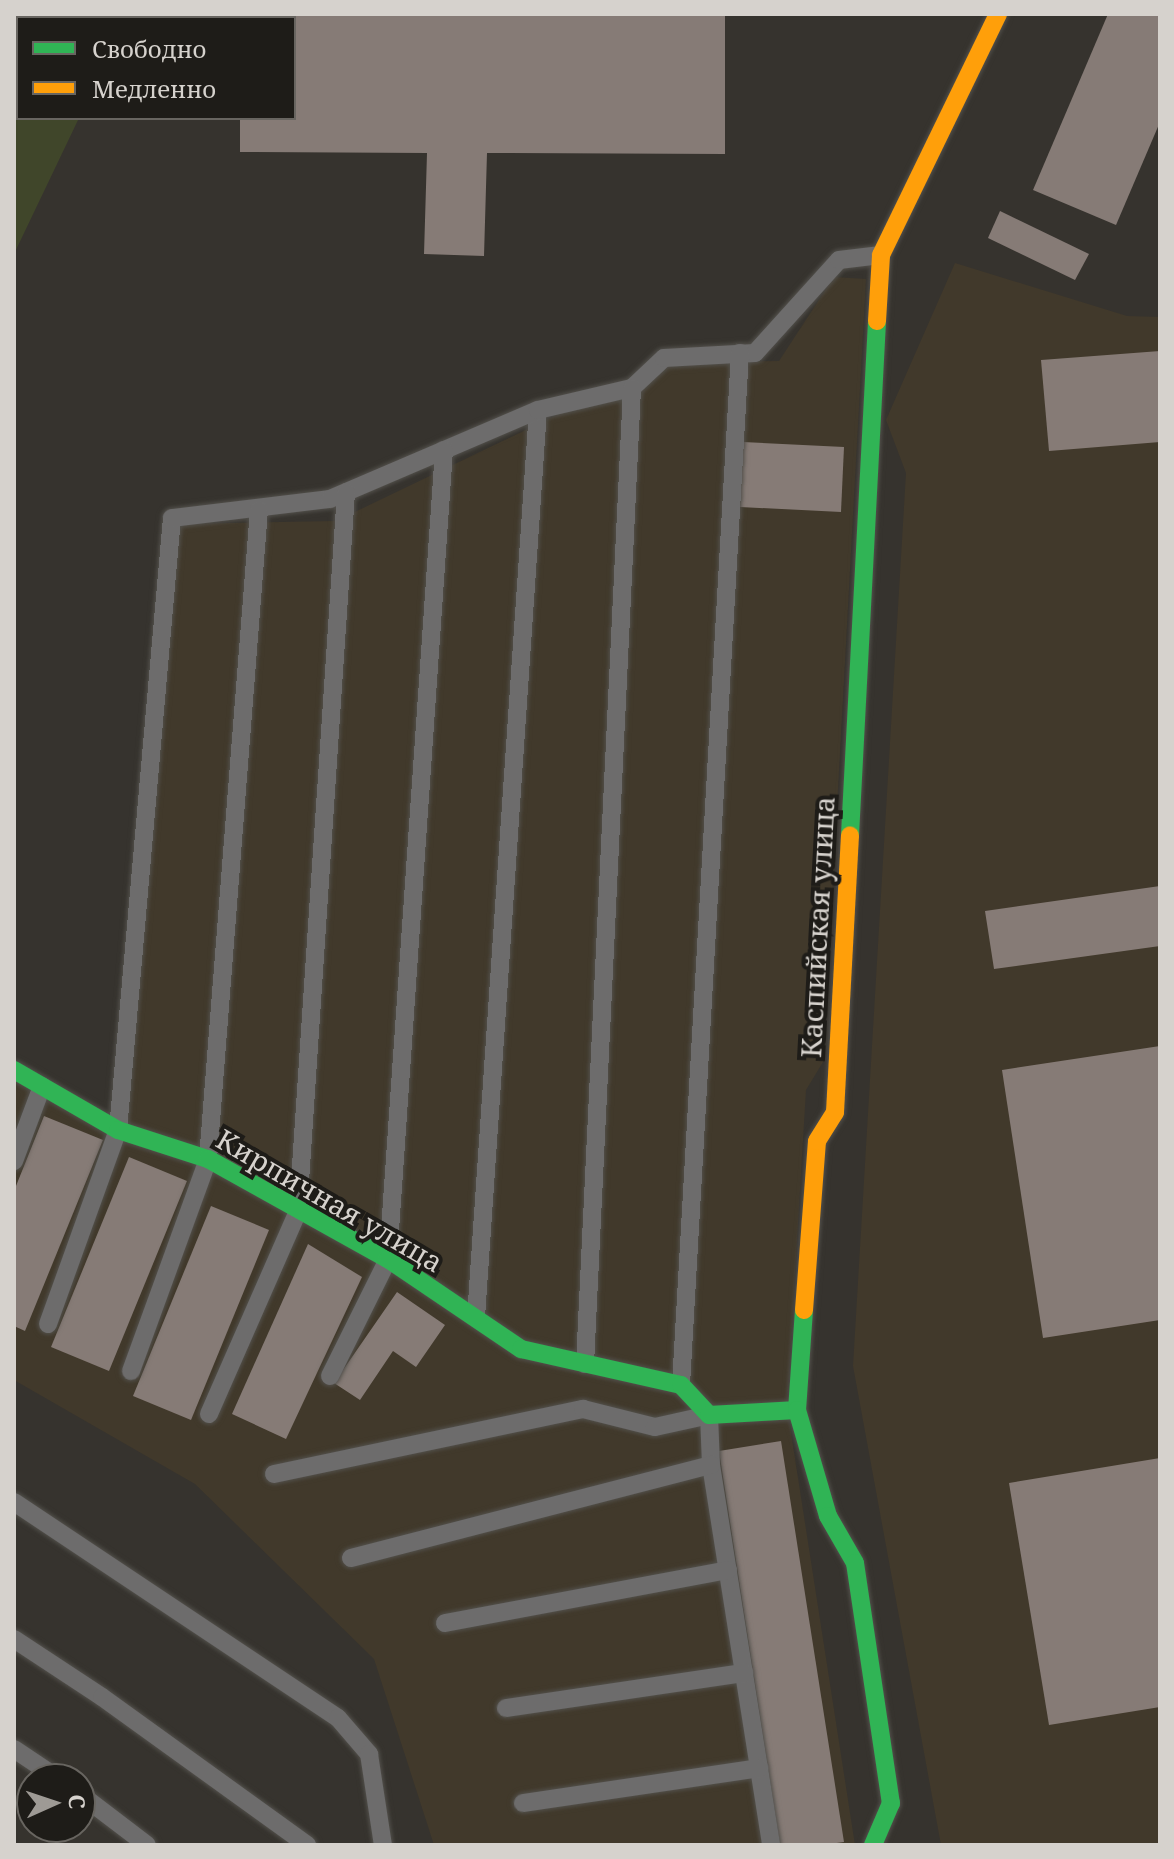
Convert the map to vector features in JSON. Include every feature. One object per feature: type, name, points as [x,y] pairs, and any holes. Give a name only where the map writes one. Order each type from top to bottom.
[{"type":"street","name":"Каспийская улица","points":[[873,1845],[891,1803],[855,1563],[828,1516],[797,1410],[817,1141],[835,1112],[881,255],[998,14]]},
{"type":"street","name":"Кирпичная улица","points":[[14,1070],[118,1130],[208,1159],[388,1259],[475,1321],[521,1349],[681,1385]]},
{"type":"street","points":[[681,1385],[709,1415],[797,1410]]},
{"type":"lane","points":[[48,1324],[118,1130],[172,518],[259,510],[330,499],[538,410],[632,388],[664,358],[755,353],[839,260],[881,255]]},
{"type":"lane","points":[[681,1385],[740,353]]},
{"type":"lane","points":[[585,1365],[632,388]]},
{"type":"lane","points":[[475,1321],[538,410]]},
{"type":"lane","points":[[330,1376],[388,1259],[444,450]]},
{"type":"lane","points":[[209,1414],[298,1211],[346,493]]},
{"type":"lane","points":[[131,1371],[208,1159],[259,510]]},
{"type":"lane","points":[[14,1161],[42,1086]]},
{"type":"lane","points":[[274,1474],[583,1409],[655,1427],[709,1415],[711,1465],[771,1845]]},
{"type":"lane","points":[[351,1558],[711,1465]]},
{"type":"lane","points":[[14,1502],[338,1718],[369,1754],[383,1845]]},
{"type":"lane","points":[[445,1623],[728,1570]]},
{"type":"lane","points":[[14,1639],[102,1697],[307,1845]]},
{"type":"lane","points":[[506,1708],[744,1673]]},
{"type":"lane","points":[[14,1749],[35,1763]]},
{"type":"lane","points":[[523,1803],[759,1768]]},
{"type":"lane","points":[[96,1806],[147,1845]]},
{"type":"shaded area","points":[[955,263],[1127,316],[1160,317],[1160,1845],[941,1845],[853,1366],[906,473],[886,420]]},
{"type":"shaded area","points":[[834,277],[866,279],[823,1062],[806,1090],[787,1407],[855,1845],[434,1845],[374,1659],[195,1484],[14,1380],[14,1070],[117,1130],[177,524],[336,521],[667,362],[779,361]]},
{"type":"green space","points":[[14,26],[16,120],[78,120],[14,254]]},
{"type":"building","points":[[725,14],[725,154],[487,153],[484,256],[424,254],[427,153],[240,152],[240,120],[296,120],[296,16],[240,16]]},
{"type":"building","points":[[1108,14],[1160,14],[1160,122],[1116,225],[1033,190]]},
{"type":"building","points":[[1000,211],[1089,254],[1075,280],[988,238]]},
{"type":"building","points":[[1160,351],[1160,442],[1049,451],[1041,360]]},
{"type":"building","points":[[743,442],[844,447],[841,512],[740,507]]},
{"type":"building","points":[[1160,886],[1160,946],[994,969],[985,911]]},
{"type":"building","points":[[1160,1046],[1160,1320],[1043,1338],[1002,1070]]},
{"type":"building","points":[[44,1116],[103,1140],[25,1331],[14,1326],[14,1191]]},
{"type":"building","points":[[129,1157],[187,1181],[109,1371],[51,1347]]},
{"type":"building","points":[[211,1206],[269,1230],[191,1420],[133,1396]]},
{"type":"building","points":[[308,1244],[362,1277],[286,1439],[232,1414]]},
{"type":"building","points":[[397,1292],[445,1325],[416,1367],[393,1351],[360,1400],[334,1383]]},
{"type":"building","points":[[781,1441],[844,1842],[822,1845],[780,1845],[719,1451]]},
{"type":"building","points":[[1160,1458],[1160,1707],[1049,1725],[1009,1483]]},
{"type":"traffic: fast","points":[[850,835],[877,321]]},
{"type":"traffic: fast","points":[[14,1070],[118,1130],[208,1159],[388,1259],[521,1349],[681,1385],[709,1415],[797,1410]]},
{"type":"traffic: fast","points":[[804,1310],[797,1410],[828,1516],[855,1563],[891,1803],[873,1845]]},
{"type":"traffic: slow","points":[[877,321],[881,255],[998,14]]},
{"type":"traffic: slow","points":[[804,1310],[817,1141],[835,1112],[850,835]]}]
